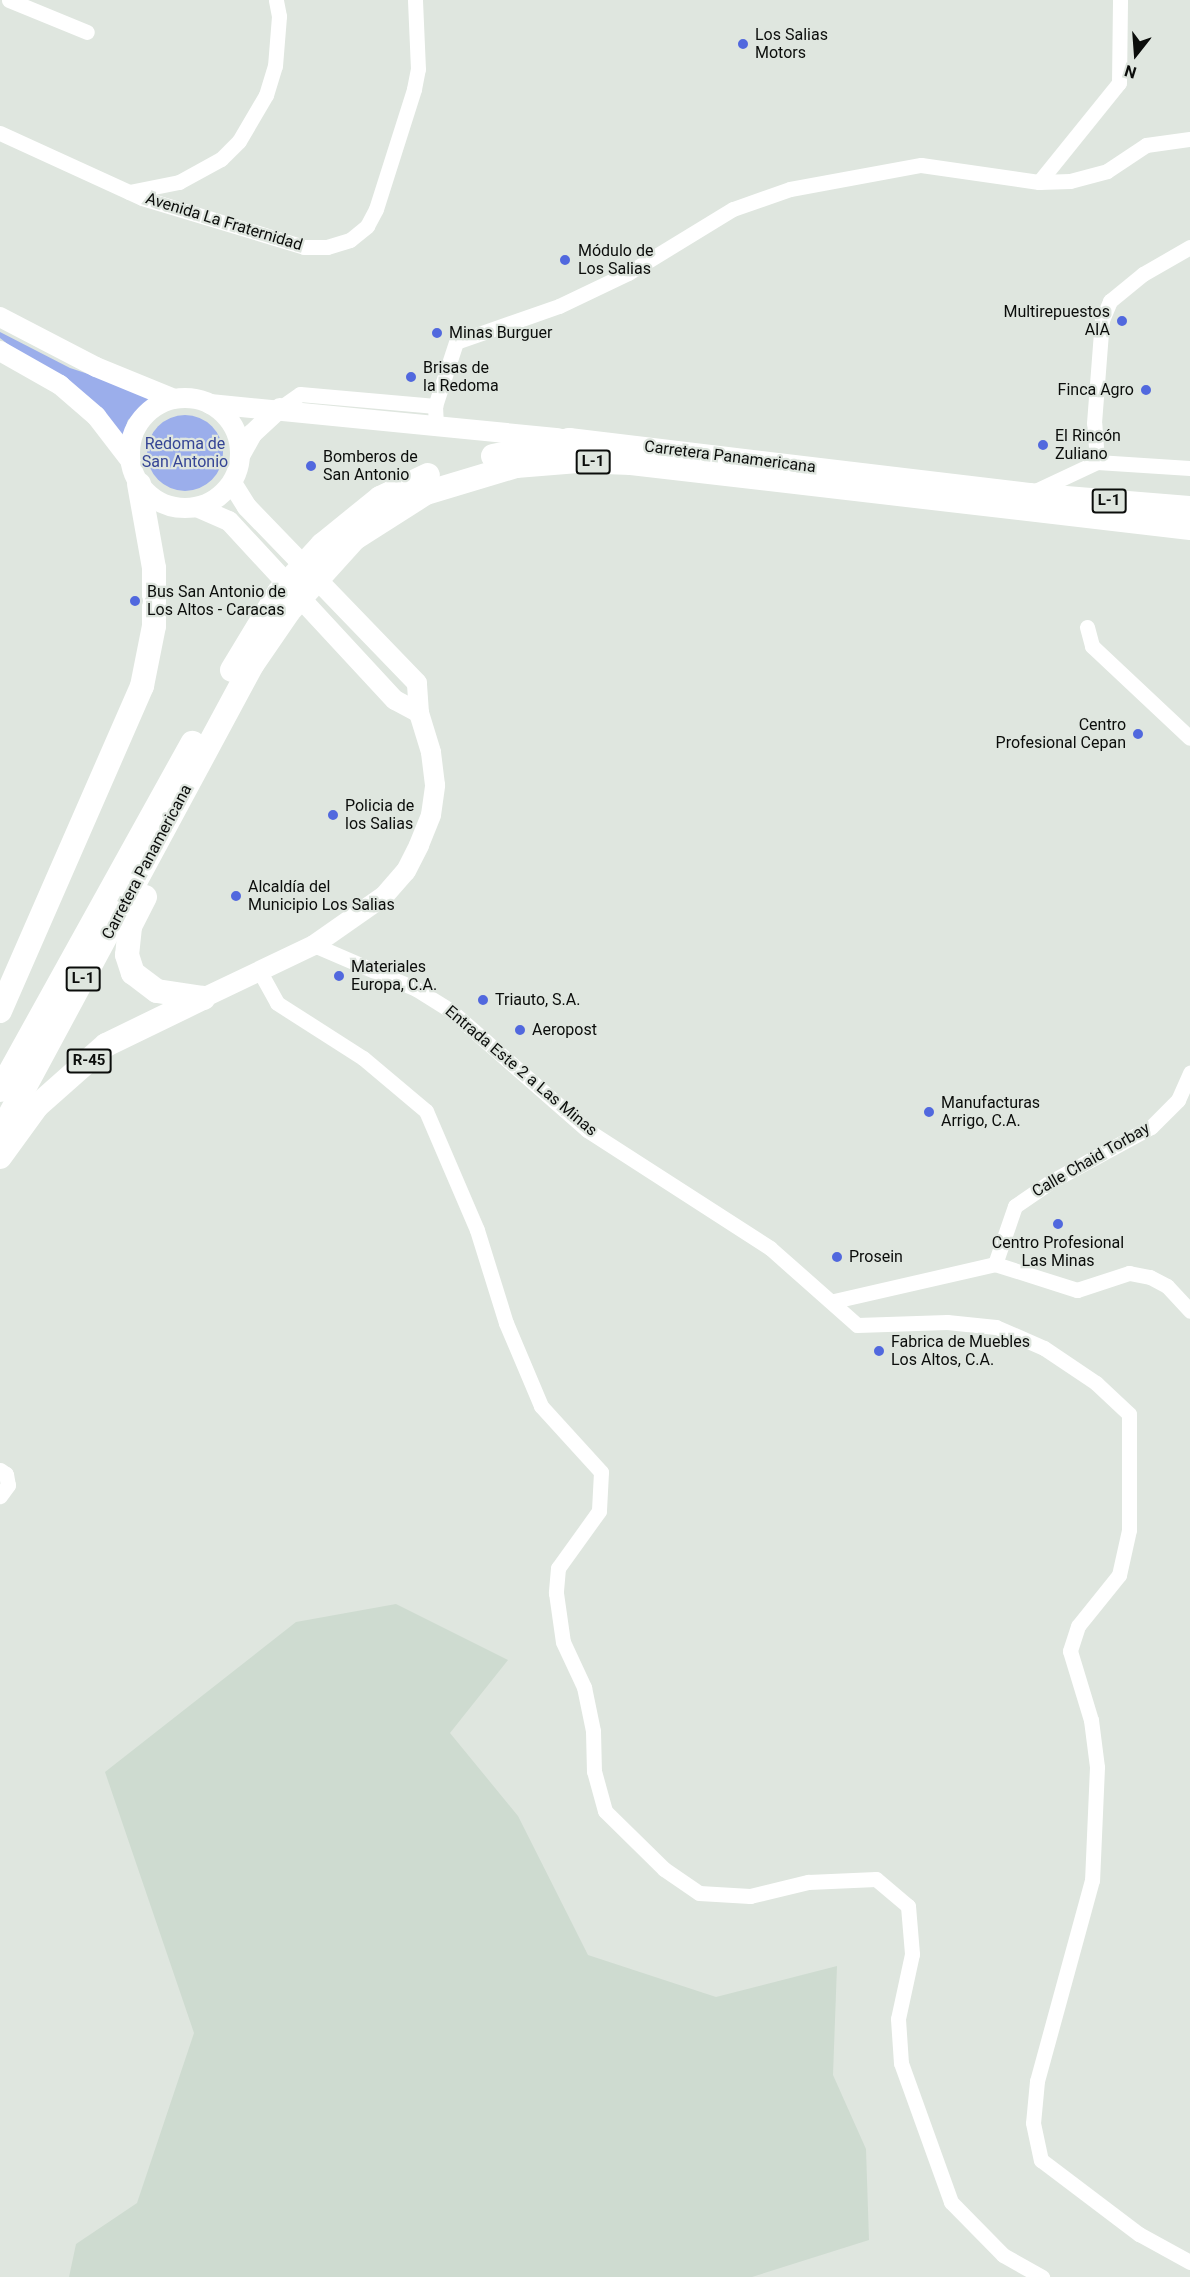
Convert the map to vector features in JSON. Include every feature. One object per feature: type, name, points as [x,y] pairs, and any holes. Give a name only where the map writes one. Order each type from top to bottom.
[{"type":"main road","name":"Carretera Panamericana","points":[[0,1090],[241,653],[279,592],[322,545],[380,498],[421,477],[569,440],[1029,495],[1190,508]]},
{"type":"main road","name":"Carretera Panamericana","points":[[0,1132],[252,665],[289,610],[355,538],[389,514],[426,493],[473,477],[516,466],[578,461],[631,463],[1190,528]]},
{"type":"main road","points":[[0,1011],[142,686],[154,626],[154,568],[139,484]]},
{"type":"main road","name":"L-1","points":[[167,826],[154,879],[130,927],[127,955],[133,972],[150,987],[203,998]]},
{"type":"main road","name":"R-45","points":[[0,1157],[37,1106],[106,1046],[203,998]]},
{"type":"street","points":[[9,0],[87,32]]},
{"type":"street","points":[[129,192],[179,182],[221,159],[239,141],[266,95],[275,66],[279,15],[276,0]]},
{"type":"street","name":"Avenida La Fraternidad","points":[[0,133],[129,192],[304,247],[327,247],[350,240],[367,226],[376,209],[414,89],[418,69],[415,0]]},
{"type":"street","points":[[1039,182],[1119,83],[1120,0]]},
{"type":"street","points":[[435,416],[456,342],[559,306],[628,273],[733,209],[790,189],[921,165],[1039,182],[1070,181],[1107,171],[1146,145],[1190,139]]},
{"type":"street","points":[[1097,462],[1094,423],[1100,343],[1102,320],[1110,301],[1143,274],[1190,247]]},
{"type":"street","points":[[0,317],[96,367],[174,399]]},
{"type":"street","points":[[0,351],[60,384],[96,416],[130,460],[139,484],[154,499],[175,508],[197,507],[217,499],[232,483],[241,454],[252,434],[280,408]]},
{"type":"street","points":[[130,460],[136,428],[158,405],[174,399],[192,399],[210,404],[435,416],[569,440]]},
{"type":"street","points":[[210,404],[226,417],[237,434],[241,454]]},
{"type":"street","points":[[1029,495],[1097,462],[1190,468]]},
{"type":"street","name":"R-45","points":[[203,998],[314,945],[384,896],[406,871],[419,845],[430,815],[435,785],[431,752],[419,713],[417,683],[247,507],[232,483]]},
{"type":"street","points":[[197,507],[229,521],[395,700],[419,713]]},
{"type":"street","points":[[1087,627],[1092,646],[1190,738]]},
{"type":"street","name":"Entrada Este 2 a Las Minas","points":[[314,945],[416,989],[450,1010],[587,1130],[770,1248],[834,1301],[857,1325],[947,1322],[996,1327],[1044,1348],[1096,1383],[1129,1414],[1129,1530],[1119,1575],[1078,1626],[1070,1651],[1090,1720],[1097,1767],[1092,1880],[1037,2081],[1033,2123],[1041,2160],[1139,2234],[1190,2262]]},
{"type":"street","points":[[260,972],[277,1003],[363,1058],[426,1111],[477,1230],[506,1323],[541,1406],[601,1472],[599,1511],[558,1568],[556,1593],[563,1642],[584,1687],[594,1731],[594,1771],[605,1811],[664,1869],[699,1893],[750,1896],[808,1882],[876,1879],[908,1906],[912,1954],[898,2019],[901,2063],[951,2202],[1003,2255],[1042,2277]]},
{"type":"street","name":"Calle Chaid Torbay","points":[[995,1264],[1015,1206],[1050,1182],[1151,1127],[1178,1100],[1190,1073]]},
{"type":"street","points":[[834,1301],[995,1264],[1077,1290],[1129,1273],[1150,1277],[1167,1286],[1190,1311]]},
{"type":"street","points":[[0,1470],[6,1474],[8,1485],[0,1496]]},
{"type":"shaded area","points":[[396,1604],[508,1660],[450,1733],[518,1816],[588,1955],[716,1997],[837,1966],[833,2075],[866,2149],[869,2240],[752,2277],[69,2277],[76,2244],[137,2203],[194,2033],[105,1772],[296,1622]]},
{"type":"green space","points":[[0,332],[70,368],[155,396],[128,420],[123,436],[0,338]]},
{"type":"green space","name":"Redoma de San Antonio","points":[[185,415],[200,418],[212,426],[220,438],[223,453],[220,468],[212,480],[200,488],[185,491],[170,488],[158,480],[150,468],[147,453],[150,438],[158,426],[170,418]]},
{"type":"place","name":"Los Salias Motors","points":[[743,44]]},
{"type":"place","name":"Módulo de Los Salias","points":[[565,260]]},
{"type":"place","name":"Multirepuestos AIA","points":[[1122,321]]},
{"type":"place","name":"Minas Burguer","points":[[437,333]]},
{"type":"place","name":"Brisas de la Redoma","points":[[411,377]]},
{"type":"place","name":"Finca Agro","points":[[1146,390]]},
{"type":"place","name":"El Rincón Zuliano","points":[[1043,445]]},
{"type":"place","name":"Bomberos de San Antonio","points":[[311,466]]},
{"type":"place","name":"Bus San Antonio de Los Altos - Caracas","points":[[135,601]]},
{"type":"place","name":"Centro Profesional Cepan","points":[[1138,734]]},
{"type":"place","name":"Policia de los Salias","points":[[333,815]]},
{"type":"place","name":"Alcaldía del Municipio Los Salias","points":[[236,896]]},
{"type":"place","name":"Materiales Europa, C.A.","points":[[339,976]]},
{"type":"place","name":"Triauto, S.A.","points":[[483,1000]]},
{"type":"place","name":"Aeropost","points":[[520,1030]]},
{"type":"place","name":"Manufacturas Arrigo, C.A.","points":[[929,1112]]},
{"type":"place","name":"Centro Profesional Las Minas","points":[[1058,1224]]},
{"type":"place","name":"Prosein","points":[[837,1257]]},
{"type":"place","name":"Fabrica de Muebles Los Altos, C.A.","points":[[879,1351]]}]
